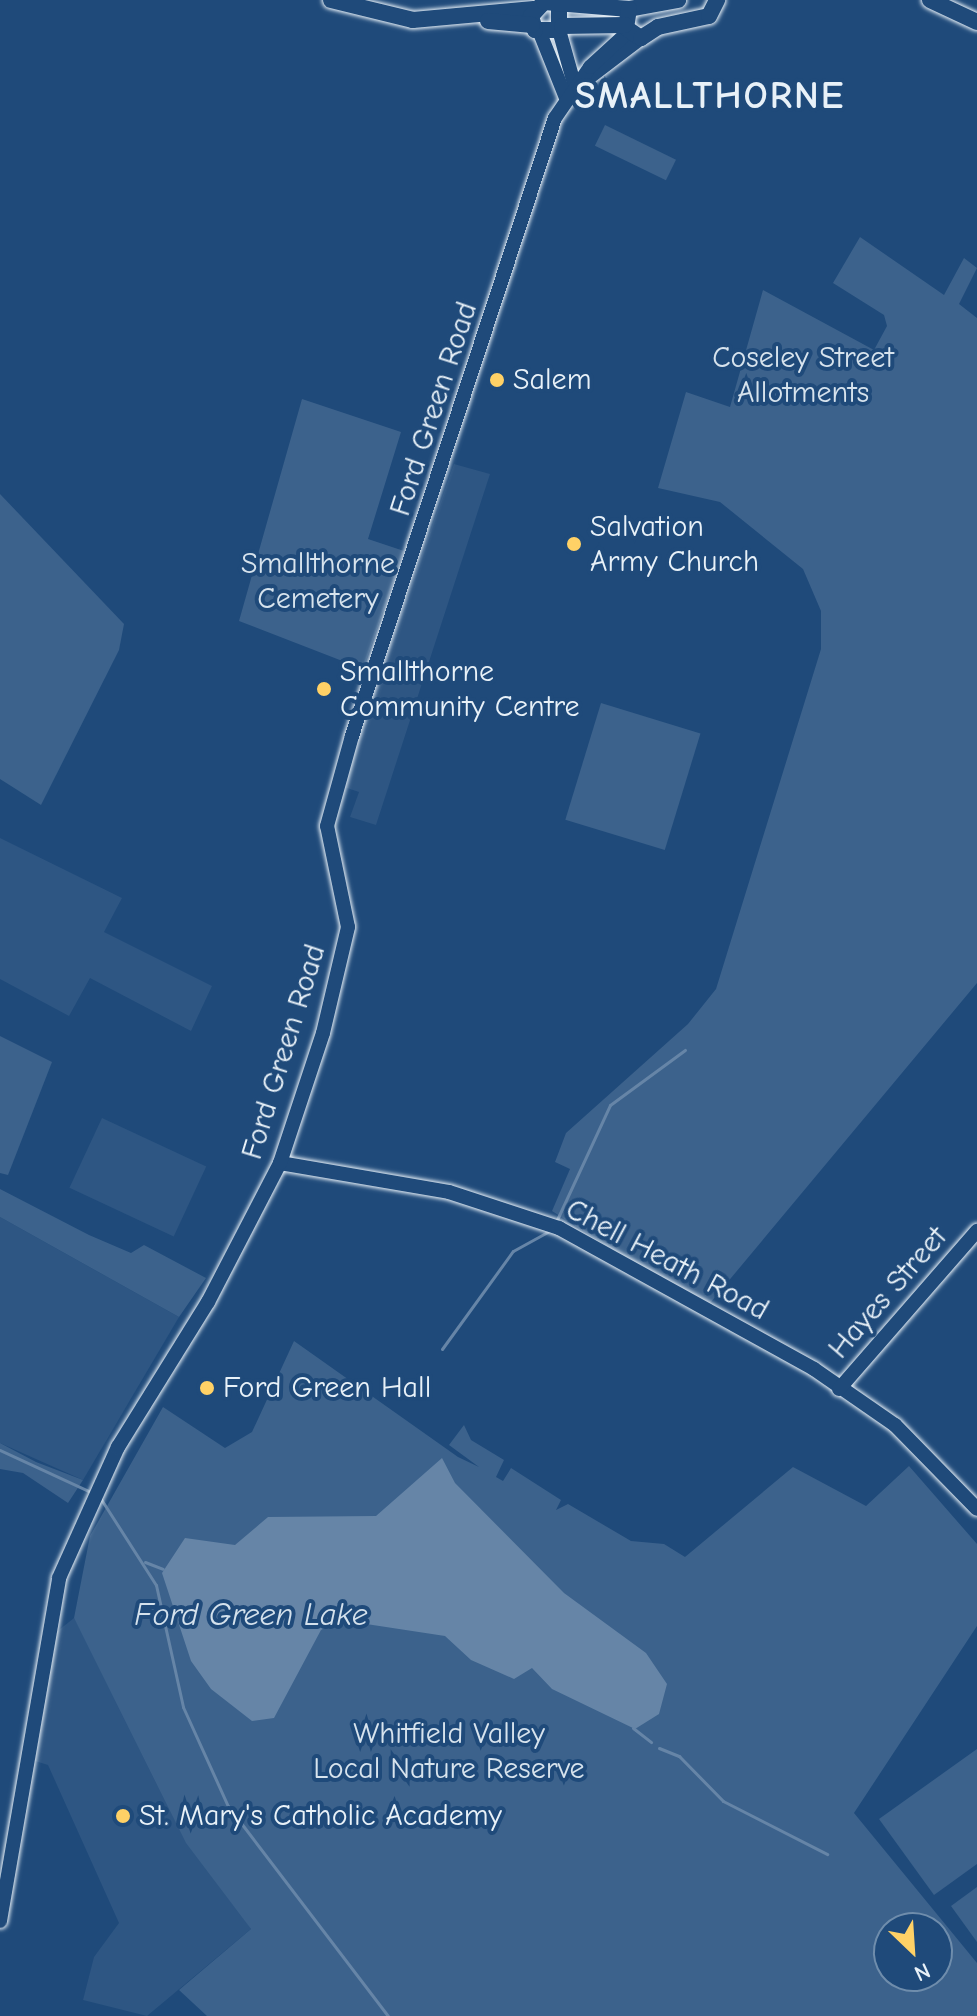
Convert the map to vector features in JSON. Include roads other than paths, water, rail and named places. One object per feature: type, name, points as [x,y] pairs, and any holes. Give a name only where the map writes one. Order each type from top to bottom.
[{"type":"main road","points":[[331,0],[413,20],[542,13],[630,26]]},
{"type":"main road","points":[[570,93],[630,26],[652,7],[678,0]]},
{"type":"main road","points":[[930,0],[977,22]]},
{"type":"main road","points":[[542,13],[560,28],[658,27],[691,8],[709,16],[721,1]]},
{"type":"main road","points":[[652,7],[658,27]]},
{"type":"main road","points":[[542,13],[560,28],[570,93]]},
{"type":"main road","points":[[542,13],[570,93]]},
{"type":"main road","name":"Ford Green Road","points":[[0,1921],[47,1625],[94,1492],[280,1163],[348,927],[328,844],[332,805],[570,93]]},
{"type":"main road","name":"Chell Heath Road","points":[[280,1163],[449,1192],[554,1227],[839,1389],[895,1425],[977,1509]]},
{"type":"main road","name":"Hayes Street","points":[[839,1389],[977,1231]]},
{"type":"water","name":"Ford Green Lake","points":[[442,1458],[455,1483],[564,1593],[646,1653],[667,1684],[659,1714],[635,1729],[552,1689],[532,1668],[514,1679],[471,1660],[445,1636],[340,1620],[321,1630],[274,1718],[252,1721],[211,1689],[191,1661],[162,1573],[185,1538],[235,1545],[268,1517],[376,1516]]},
{"type":"waterway","points":[[555,1224],[610,1105],[685,1050]]},
{"type":"waterway","points":[[442,1349],[513,1251],[551,1230]]},
{"type":"waterway","points":[[0,1450],[93,1493]]},
{"type":"waterway","points":[[99,1496],[156,1585],[183,1707],[228,1806],[388,2016]]},
{"type":"waterway","points":[[145,1562],[163,1569]]},
{"type":"waterway","points":[[633,1728],[651,1742]]},
{"type":"waterway","points":[[659,1748],[679,1756],[723,1801],[827,1854]]},
{"type":"place","name":"Salem","points":[[497,380]]},
{"type":"place","name":"Salvation Army Church","points":[[574,544]]},
{"type":"place","name":"Smallthorne Community Centre","points":[[324,689]]},
{"type":"place","name":"Ford Green Hall","points":[[207,1388]]},
{"type":"place","name":"St. Mary's Catholic Academy","points":[[123,1816]]},
{"type":"district","name":"SMALLTHORNE","points":[[710,97]]},
{"type":"park label","name":"Coseley Street Allotments","points":[[803,375]]},
{"type":"park label","name":"Smallthorne Cemetery","points":[[318,581]]},
{"type":"park label","name":"Whitfield Valley Local Nature Reserve","points":[[449,1751]]}]
